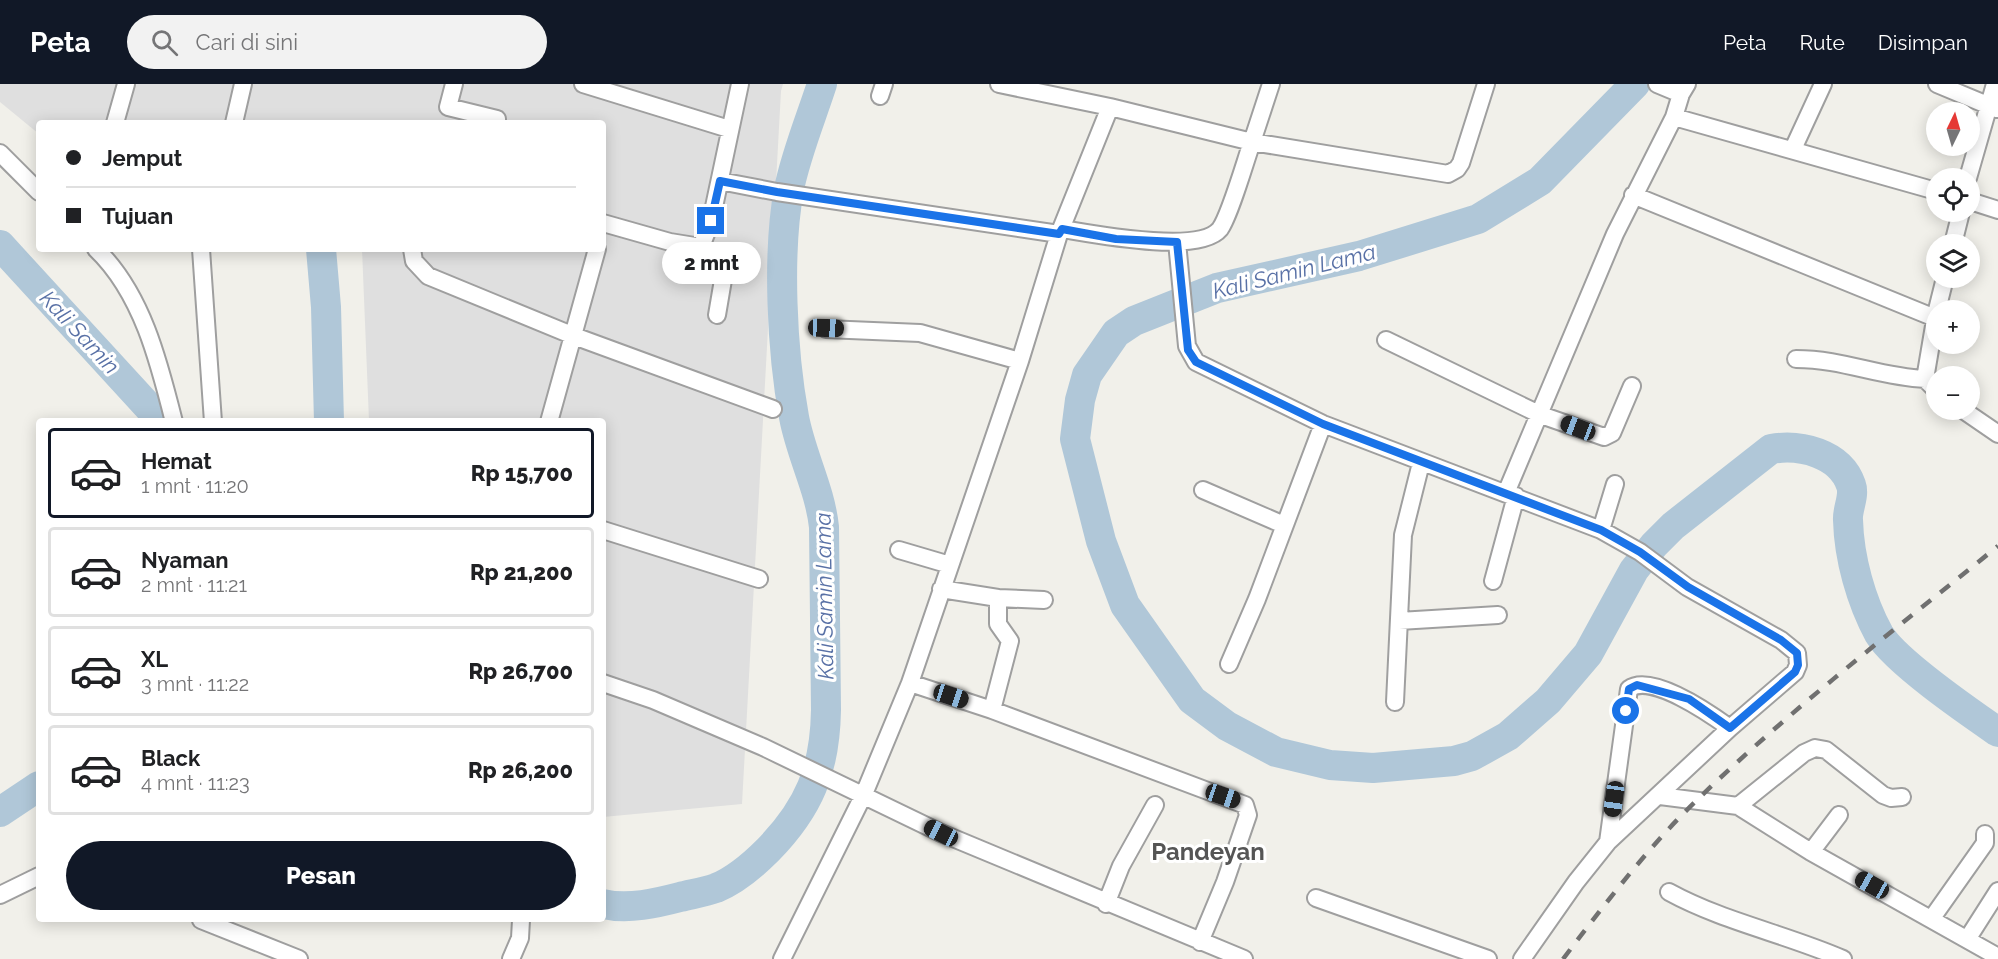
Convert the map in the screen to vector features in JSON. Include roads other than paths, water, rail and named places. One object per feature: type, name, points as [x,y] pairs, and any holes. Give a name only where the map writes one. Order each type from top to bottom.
[{"type":"street","points":[[116,120],[126,84]]},
{"type":"street","points":[[235,120],[243,84]]},
{"type":"street","points":[[454,84],[445,115],[497,119]]},
{"type":"street","points":[[583,84],[729,129]]},
{"type":"street","points":[[701,247],[708,232],[740,84]]},
{"type":"street","points":[[999,84],[1110,107],[1252,142],[1448,174],[1457,169],[1461,163],[1486,84]]},
{"type":"street","points":[[720,181],[777,192],[1116,239],[1177,242],[1208,237],[1219,229],[1271,84]]},
{"type":"street","points":[[1492,581],[1511,494],[1541,415],[1634,195],[1674,117],[1684,89],[1656,84]]},
{"type":"street","points":[[1793,149],[1823,84]]},
{"type":"street","points":[[1937,84],[1993,108]]},
{"type":"street","points":[[1972,168],[1993,108],[1995,84]]},
{"type":"street","points":[[782,959],[864,794],[910,683],[1020,361],[1060,232],[1110,107]]},
{"type":"street","points":[[1674,117],[1926,188]]},
{"type":"street","points":[[0,153],[36,189]]},
{"type":"street","points":[[1634,195],[1926,310]]},
{"type":"street","points":[[1980,204],[1998,210]]},
{"type":"street","points":[[606,226],[670,242],[701,247],[724,274],[717,315]]},
{"type":"street","points":[[1177,242],[1185,332],[1188,350],[1196,362],[1323,424],[1601,530],[1645,556],[1688,587],[1781,640],[1797,653],[1798,665],[1795,672],[1730,728],[1660,796],[1608,842],[1576,882],[1522,959]]},
{"type":"street","points":[[99,252],[108,260],[131,298],[158,358],[173,418]]},
{"type":"street","points":[[201,252],[213,418]]},
{"type":"street","points":[[412,252],[414,261],[428,276],[574,336],[773,409]]},
{"type":"street","points":[[550,418],[596,252]]},
{"type":"street","points":[[826,328],[920,333],[1020,361]]},
{"type":"street","points":[[1386,340],[1541,415],[1607,437],[1612,433],[1632,386]]},
{"type":"street","points":[[1796,359],[1831,360],[1926,384]]},
{"type":"street","points":[[1978,420],[1998,434]]},
{"type":"street","points":[[1229,664],[1257,599],[1323,424]]},
{"type":"street","points":[[1395,702],[1405,524],[1421,463]]},
{"type":"street","points":[[1601,530],[1615,484]]},
{"type":"street","points":[[1203,490],[1284,525]]},
{"type":"street","points":[[606,531],[759,579]]},
{"type":"street","points":[[899,550],[950,565]]},
{"type":"street","points":[[941,589],[998,598],[1044,600]]},
{"type":"street","points":[[992,710],[1010,641],[998,624],[998,598]]},
{"type":"street","points":[[1399,621],[1498,615]]},
{"type":"street","points":[[910,683],[992,710],[1245,805],[1248,815],[1225,882],[1200,942]]},
{"type":"street","points":[[606,684],[675,709],[763,747],[804,769],[864,794],[941,833],[1106,904],[1244,959]]},
{"type":"street","points":[[1608,842],[1629,689],[1637,685],[1689,699],[1730,728]]},
{"type":"street","points":[[1738,806],[1804,753],[1815,748],[1826,750],[1883,795],[1891,798],[1902,797]]},
{"type":"street","points":[[1660,796],[1738,806],[1811,852],[1968,938],[1998,957]]},
{"type":"street","points":[[1106,904],[1121,866],[1155,805]]},
{"type":"street","points":[[1811,852],[1839,815]]},
{"type":"street","points":[[1932,918],[1985,843],[1985,834]]},
{"type":"street","points":[[0,895],[36,877]]},
{"type":"street","points":[[1968,938],[1998,891]]},
{"type":"street","points":[[1669,892],[1702,910],[1800,941],[1843,959]]},
{"type":"street","points":[[1316,898],[1488,959]]},
{"type":"street","points":[[211,922],[299,959]]},
{"type":"street","points":[[511,959],[520,938],[520,922]]},
{"type":"waterway","name":"Kali Samin Lama","points":[[606,905],[632,906],[652,903],[712,889],[730,881],[744,872],[768,850],[794,819],[812,787],[818,770],[825,732],[826,710],[824,527],[819,499],[794,417],[786,363],[782,273],[785,215],[789,189],[822,84]]},
{"type":"waterway","name":"Kali Samin Lama","points":[[1635,84],[1540,181],[1478,219],[1359,256],[1217,288],[1134,321],[1116,333],[1087,375],[1080,400],[1075,439],[1101,541],[1125,605],[1192,700],[1227,726],[1276,752],[1330,765],[1373,768],[1454,761],[1472,756],[1508,736],[1548,701],[1588,654],[1634,570],[1673,526],[1771,449],[1794,448],[1818,453],[1838,465],[1846,474],[1852,494],[1848,520],[1857,579],[1879,634],[1916,672],[1998,732]]},
{"type":"waterway","name":"Kali Samin","points":[[0,245],[154,413],[155,418]]},
{"type":"waterway","name":"Kali Samin Lama","points":[[321,252],[326,307],[329,418]]},
{"type":"waterway","name":"Kali Samin","points":[[0,812],[36,788]]},
{"type":"railway","points":[[1563,959],[1644,856],[1698,799],[1770,733],[1998,546]]},
{"type":"district","name":"Pandeyan","points":[[1208,852]]}]
